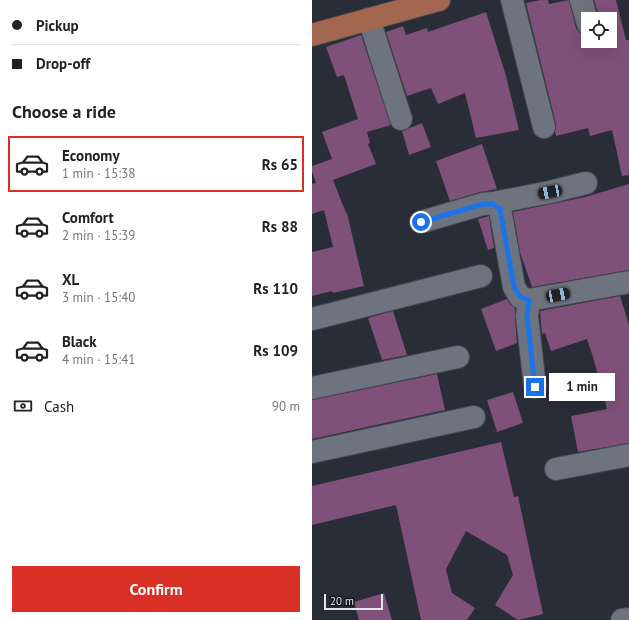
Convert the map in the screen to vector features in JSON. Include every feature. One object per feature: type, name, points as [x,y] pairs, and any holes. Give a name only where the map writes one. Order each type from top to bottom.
[{"type":"main road","points":[[312,35],[439,0]]},
{"type":"street","points":[[512,0],[544,127]]},
{"type":"street","points":[[581,0],[584,12]]},
{"type":"street","points":[[369,19],[401,119]]},
{"type":"street","points":[[421,222],[483,204],[493,204],[586,183]]},
{"type":"street","points":[[493,204],[500,209],[514,287],[520,297],[529,300],[629,282]]},
{"type":"street","points":[[312,319],[481,276]]},
{"type":"street","points":[[529,300],[527,316],[535,387]]},
{"type":"street","points":[[312,388],[458,357]]},
{"type":"street","points":[[312,452],[474,417]]},
{"type":"street","points":[[556,469],[629,455]]},
{"type":"street","points":[[622,620],[629,619]]},
{"type":"building","points":[[548,0],[549,4],[569,0],[576,28],[581,33],[581,48],[617,48],[617,12],[598,12],[594,0],[616,0],[626,40],[629,40],[629,175],[622,176],[612,130],[590,136],[588,128],[556,136],[556,124],[526,3]]},
{"type":"building","points":[[486,12],[506,76],[519,130],[476,138],[465,93],[438,104],[431,88],[407,96],[386,32],[403,26],[406,35],[427,28],[428,32]]},
{"type":"building","points":[[361,35],[391,125],[367,132],[370,143],[368,144],[376,164],[333,180],[347,213],[364,286],[312,296],[312,252],[333,247],[324,210],[312,214],[312,184],[316,183],[312,166],[332,159],[322,132],[358,119],[344,75],[337,77],[326,47]]},
{"type":"building","points":[[422,123],[431,147],[409,155],[402,131]]},
{"type":"building","points":[[482,144],[497,189],[480,192],[450,201],[436,161]]},
{"type":"building","points":[[629,184],[629,270],[532,287],[520,252],[513,212],[585,197]]},
{"type":"building","points":[[489,216],[494,248],[488,250],[478,219]]},
{"type":"building","points":[[620,296],[629,325],[629,443],[578,452],[571,416],[607,409],[593,357],[587,339],[551,351],[545,333],[542,334],[540,311]]},
{"type":"building","points":[[507,299],[515,308],[517,343],[496,351],[481,309]]},
{"type":"building","points":[[393,311],[407,355],[382,360],[368,318]]},
{"type":"building","points":[[437,374],[445,410],[312,439],[312,400]]},
{"type":"building","points":[[513,392],[523,423],[497,432],[487,400]]},
{"type":"building","points":[[501,442],[514,497],[518,496],[543,614],[518,620],[495,605],[513,575],[507,555],[466,531],[446,569],[452,593],[475,608],[467,620],[421,620],[396,505],[312,525],[312,486]]},
{"type":"building","points":[[384,593],[392,620],[359,620],[354,602]]},
{"type":"route","points":[[421,222],[483,204],[493,204],[500,209],[514,287],[520,297],[529,300],[527,316],[535,387]]}]
